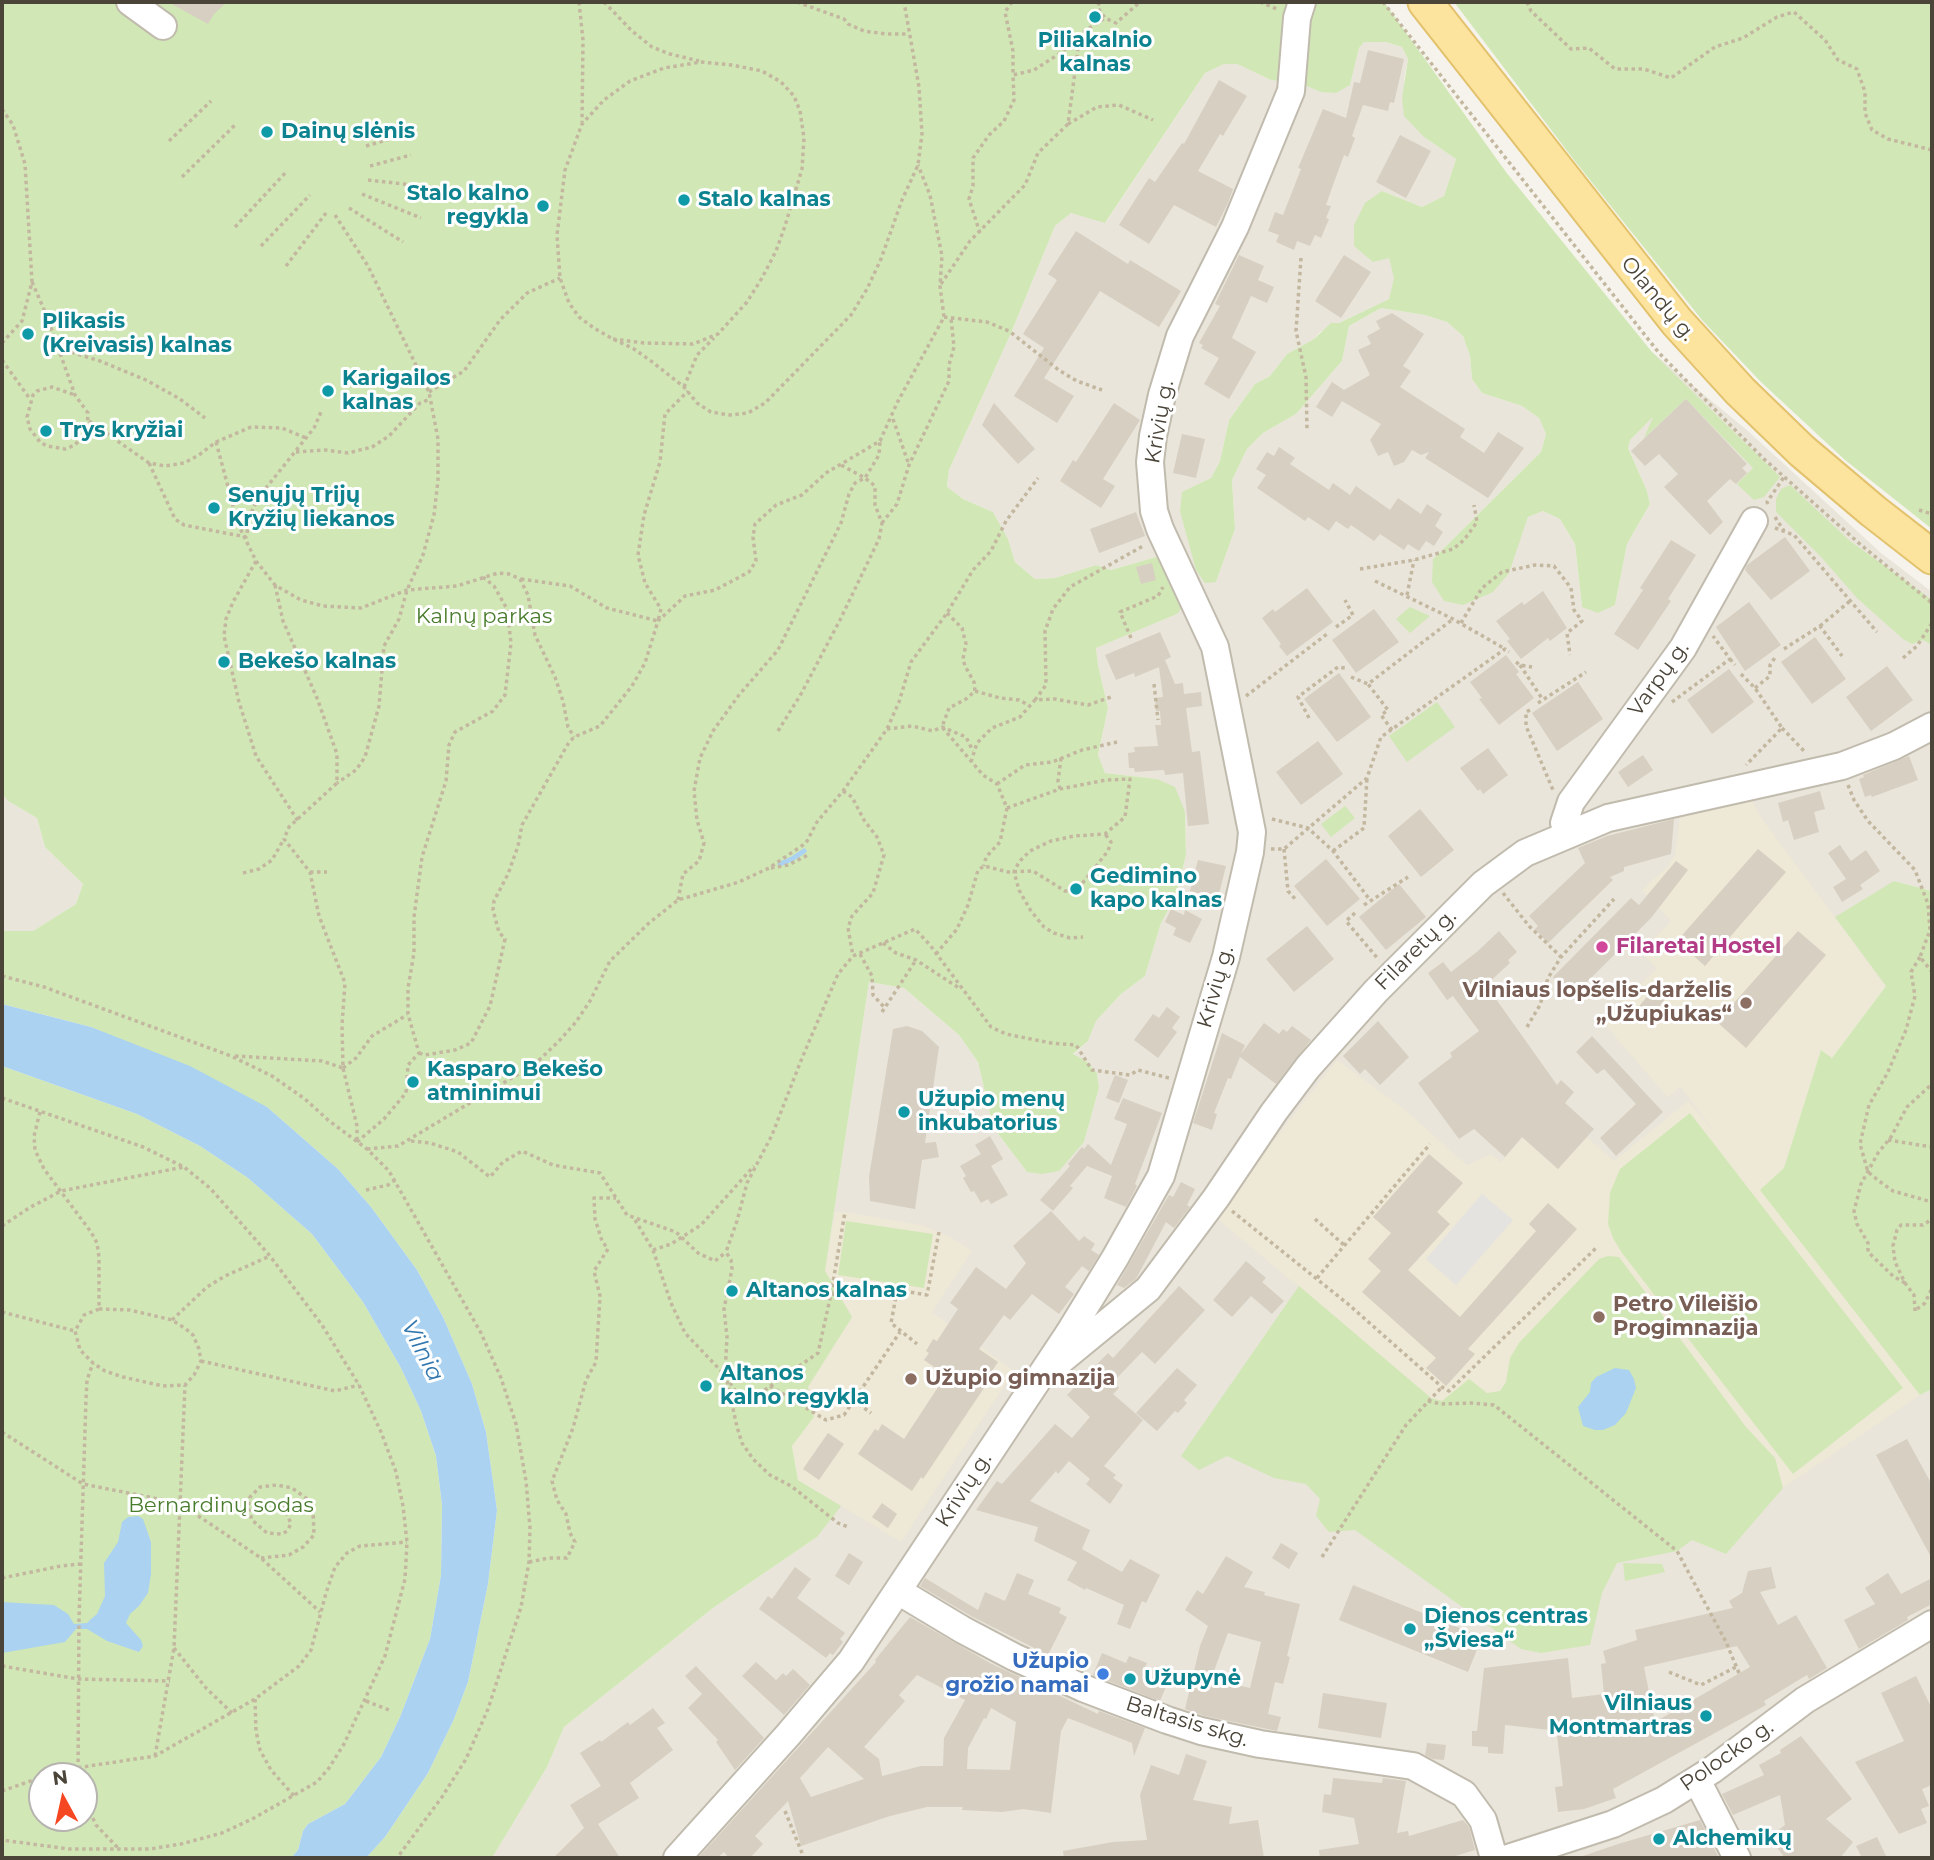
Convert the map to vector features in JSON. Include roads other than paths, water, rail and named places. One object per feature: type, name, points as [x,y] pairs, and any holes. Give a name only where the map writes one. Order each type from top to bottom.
[{"type":"main road","name":"Olandų g.","points":[[1425,2],[1676,322],[1740,391],[1802,451],[1932,557]]},
{"type":"street","points":[[131,2],[163,26]]},
{"type":"street","name":"Krivių g.","points":[[677,1858],[851,1661],[1094,1292],[1161,1176],[1226,957],[1250,852],[1252,832],[1215,647],[1165,540],[1154,510],[1150,462],[1162,395],[1181,336],[1235,228],[1291,91],[1297,18],[1302,2]]},
{"type":"street","name":"Varpų g.","points":[[1567,823],[1580,789],[1683,648],[1760,512]]},
{"type":"street","name":"Filaretų g.","points":[[1038,1379],[1148,1289],[1308,1067],[1391,975],[1491,878],[1525,853],[1567,823],[1608,818],[1830,769],[1894,746],[1932,726]]},
{"type":"street","points":[[1094,1292],[1121,1311]]},
{"type":"street","name":"Baltasis skg.","points":[[898,1591],[962,1630],[1014,1657],[1083,1688],[1167,1720],[1201,1731],[1260,1744],[1413,1766],[1464,1794],[1483,1820],[1494,1858]]},
{"type":"street","name":"Polocko g.","points":[[1508,1858],[1613,1824],[1664,1800],[1697,1780],[1805,1700],[1932,1624]]},
{"type":"street","points":[[1697,1780],[1737,1858]]},
{"type":"water","name":"Vilnia","points":[[2,1004],[91,1027],[190,1066],[267,1107],[338,1169],[371,1207],[417,1270],[443,1317],[472,1384],[486,1432],[497,1510],[488,1584],[468,1682],[428,1773],[385,1837],[366,1858],[291,1858],[298,1850],[303,1831],[308,1824],[345,1804],[381,1757],[400,1717],[430,1639],[441,1575],[442,1505],[436,1456],[421,1411],[401,1368],[363,1302],[312,1234],[248,1178],[200,1146],[137,1114],[2,1066]]},
{"type":"water","points":[[1615,1368],[1629,1370],[1634,1379],[1636,1388],[1626,1413],[1615,1425],[1603,1430],[1583,1426],[1578,1407],[1590,1392],[1591,1383],[1596,1377]]},
{"type":"water","points":[[138,1516],[143,1519],[151,1542],[148,1593],[126,1623],[141,1640],[143,1646],[139,1652],[107,1641],[87,1629],[76,1629],[65,1642],[2,1653],[2,1602],[54,1605],[68,1614],[74,1624],[87,1623],[97,1614],[105,1596],[104,1563],[118,1542],[122,1522],[128,1517]]},
{"type":"waterway","points":[[780,864],[804,851]]},
{"type":"place","name":"Piliakalnio kalnas","points":[[1095,17]]},
{"type":"place","name":"Dainų slėnis","points":[[267,132]]},
{"type":"place","name":"Stalo kalnas","points":[[684,200]]},
{"type":"place","name":"Stalo kalno regykla","points":[[543,206]]},
{"type":"place","name":"Plikasis (Kreivasis) kalnas","points":[[28,334]]},
{"type":"place","name":"Karigailos kalnas","points":[[328,391]]},
{"type":"place","name":"Trys kryžiai","points":[[46,431]]},
{"type":"place","name":"Senųjų Trijų Kryžių liekanos","points":[[214,508]]},
{"type":"place","name":"Bekešo kalnas","points":[[224,662]]},
{"type":"place","name":"Gedimino kapo kalnas","points":[[1076,889]]},
{"type":"place","name":"Filaretai Hostel","points":[[1602,947]]},
{"type":"place","name":"Vilniaus lopšelis-darželis „Užupiukas“","points":[[1746,1003]]},
{"type":"place","name":"Kasparo Bekešo atminimui","points":[[413,1082]]},
{"type":"place","name":"Užupio menų inkubatorius","points":[[904,1112]]},
{"type":"place","name":"Altanos kalnas","points":[[732,1291]]},
{"type":"place","name":"Petro Vileišio Progimnazija","points":[[1599,1317]]},
{"type":"place","name":"Užupio gimnazija","points":[[911,1379]]},
{"type":"place","name":"Altanos kalno regykla","points":[[706,1386]]},
{"type":"place","name":"Dienos centras „Šviesa“","points":[[1410,1629]]},
{"type":"place","name":"Užupio grožio namai","points":[[1103,1674]]},
{"type":"place","name":"Užupynė","points":[[1130,1679]]},
{"type":"place","name":"Vilniaus Montmartras","points":[[1706,1716]]},
{"type":"place","name":"Alchemikų","points":[[1659,1839]]},
{"type":"park label","name":"Kalnų parkas","points":[[484,617]]},
{"type":"park label","name":"Bernardinų sodas","points":[[221,1506]]}]
